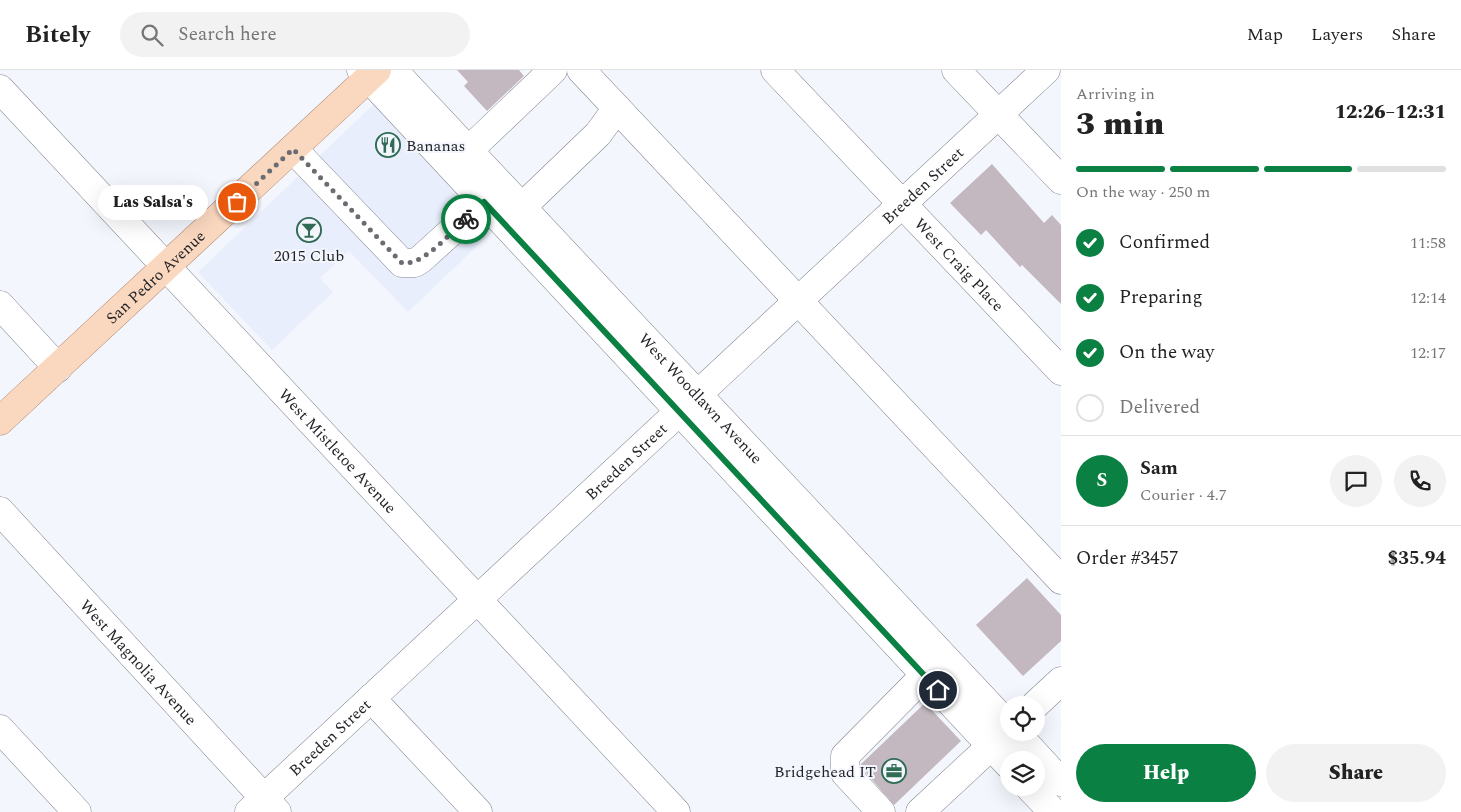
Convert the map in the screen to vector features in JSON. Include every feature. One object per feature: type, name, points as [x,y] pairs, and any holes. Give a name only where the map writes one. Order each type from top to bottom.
[{"type":"main road","name":"San Pedro Avenue","points":[[0,421],[375,72]]},
{"type":"street","points":[[469,150],[553,70]]},
{"type":"street","points":[[581,70],[1061,580]]},
{"type":"street","name":"West Craig Place","points":[[775,70],[1061,371]]},
{"type":"street","points":[[956,70],[1061,180]]},
{"type":"street","name":"Breeden Street","points":[[263,807],[371,698],[1046,70]]},
{"type":"street","name":"West Woodlawn Avenue","points":[[375,72],[469,150],[522,207],[925,675],[1003,747]]},
{"type":"street","name":"West Woodlawn Avenue","points":[[375,72],[484,202],[689,403],[1000,717]]},
{"type":"street","name":"West Mistletoe Avenue","points":[[0,89],[676,812]]},
{"type":"street","points":[[522,207],[598,134],[617,108]]},
{"type":"street","points":[[293,149],[402,263],[408,264],[421,259],[484,202]]},
{"type":"street","points":[[0,304],[58,368]]},
{"type":"street","name":"West Magnolia Avenue","points":[[0,510],[263,807]]},
{"type":"street","points":[[881,812],[845,773],[844,756],[925,675]]},
{"type":"street","points":[[1044,696],[1061,680]]},
{"type":"street","points":[[371,698],[478,812]]},
{"type":"street","points":[[0,729],[77,812]]},
{"type":"street","points":[[1023,741],[1061,782]]},
{"type":"street","points":[[920,812],[1003,747]]},
{"type":"street","points":[[1038,796],[1053,812]]},
{"type":"shaded area","points":[[377,101],[497,227],[408,312],[349,251],[320,278],[333,292],[272,350],[198,272]]},
{"type":"building","points":[[457,70],[519,70],[524,76],[487,111],[464,86],[468,82]]},
{"type":"building","points":[[992,164],[1044,223],[1052,215],[1061,225],[1061,304],[1022,265],[1020,267],[986,230],[981,235],[950,203]]},
{"type":"building","points":[[1027,578],[1061,615],[1061,641],[1023,676],[976,625]]},
{"type":"building","points":[[925,703],[961,741],[894,805],[861,767],[861,764]]},
{"type":"way so far","points":[[237,202],[293,149],[396,260],[402,263],[415,263],[421,259],[466,219]]},
{"type":"place","name":"Bananas","points":[[388,145]]},
{"type":"place","name":"Las Salsa's","points":[[237,202]]},
{"type":"place","name":"2015 Club","points":[[309,230]]},
{"type":"place","name":"Bridgehead IT","points":[[894,771]]},
{"type":"route","points":[[466,219],[484,202],[938,690]]}]
